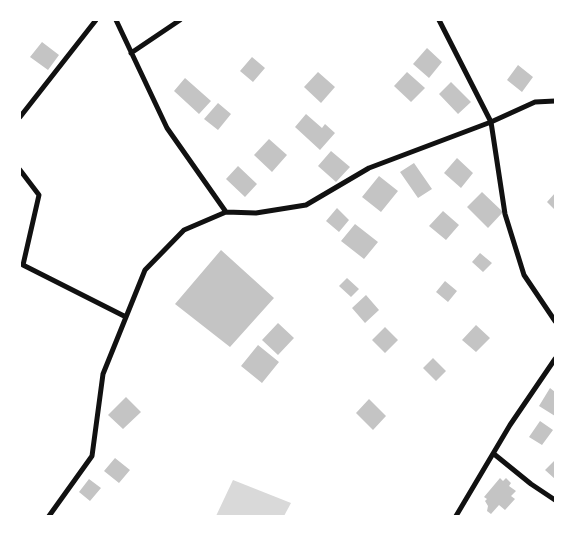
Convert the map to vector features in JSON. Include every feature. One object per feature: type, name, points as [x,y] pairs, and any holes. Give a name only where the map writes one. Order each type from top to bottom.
[{"type":"street","points":[[20,117],[96,20]]},
{"type":"street","points":[[116,20],[167,128],[226,212]]},
{"type":"street","points":[[131,53],[180,20]]},
{"type":"street","points":[[439,20],[491,122],[505,214],[524,275],[555,321]]},
{"type":"street","points":[[49,516],[92,456],[103,374],[145,270],[184,230],[226,212],[256,213],[306,205],[369,168],[491,122],[535,102],[555,101]]},
{"type":"street","points":[[20,170],[39,195],[23,265],[126,317]]},
{"type":"street","points":[[456,516],[510,425],[555,359]]},
{"type":"street","points":[[494,454],[531,484],[555,500]]},
{"type":"shaded area","points":[[233,480],[291,503],[284,516],[216,516]]},
{"type":"building","points":[[42,42],[59,55],[48,70],[30,57]]},
{"type":"building","points":[[427,48],[442,62],[429,78],[413,64]]},
{"type":"building","points":[[252,57],[265,68],[253,82],[240,71]]},
{"type":"building","points":[[518,65],[533,77],[522,92],[507,80]]},
{"type":"building","points":[[318,72],[335,87],[321,103],[304,87]]},
{"type":"building","points":[[407,72],[425,88],[411,102],[394,86]]},
{"type":"building","points":[[185,78],[211,101],[199,114],[174,91]]},
{"type":"building","points":[[451,82],[471,102],[458,114],[439,94]]},
{"type":"building","points":[[218,103],[231,114],[218,130],[204,119]]},
{"type":"building","points":[[306,114],[322,128],[325,124],[335,133],[320,150],[295,127]]},
{"type":"building","points":[[269,139],[287,155],[272,172],[254,155]]},
{"type":"building","points":[[331,151],[350,167],[336,182],[318,166]]},
{"type":"building","points":[[457,158],[473,173],[461,188],[444,173]]},
{"type":"building","points":[[414,163],[432,189],[418,198],[400,172]]},
{"type":"building","points":[[238,166],[257,184],[245,197],[226,179]]},
{"type":"building","points":[[379,176],[398,191],[381,212],[362,197]]},
{"type":"building","points":[[482,192],[503,212],[488,228],[467,207]]},
{"type":"building","points":[[555,193],[555,210],[547,202]]},
{"type":"building","points":[[337,208],[349,220],[339,232],[326,221]]},
{"type":"building","points":[[443,211],[459,225],[446,240],[429,226]]},
{"type":"building","points":[[355,224],[378,242],[364,259],[341,241]]},
{"type":"building","points":[[221,250],[274,298],[230,347],[175,304]]},
{"type":"building","points":[[480,253],[492,263],[483,272],[472,262]]},
{"type":"building","points":[[347,278],[359,289],[351,297],[339,286]]},
{"type":"building","points":[[445,281],[457,291],[448,302],[436,292]]},
{"type":"building","points":[[366,295],[379,310],[365,323],[352,308]]},
{"type":"building","points":[[278,323],[294,338],[278,355],[262,340]]},
{"type":"building","points":[[476,325],[490,338],[476,352],[462,340]]},
{"type":"building","points":[[385,327],[398,340],[385,353],[372,340]]},
{"type":"building","points":[[258,345],[279,362],[262,383],[241,366]]},
{"type":"building","points":[[433,358],[446,371],[436,381],[423,368]]},
{"type":"building","points":[[550,388],[555,392],[555,416],[539,406]]},
{"type":"building","points":[[126,397],[141,412],[123,429],[108,415]]},
{"type":"building","points":[[369,399],[386,416],[373,430],[356,413]]},
{"type":"building","points":[[540,421],[553,430],[542,445],[529,437]]},
{"type":"building","points":[[115,458],[130,470],[119,483],[104,471]]},
{"type":"building","points":[[555,460],[555,479],[545,470]]},
{"type":"building","points":[[500,478],[503,481],[506,478],[511,483],[509,486],[516,491],[511,496],[515,499],[505,510],[499,505],[491,514],[487,511],[488,506],[485,501],[487,499],[484,497]]},
{"type":"building","points":[[89,479],[101,488],[90,501],[79,492]]}]
